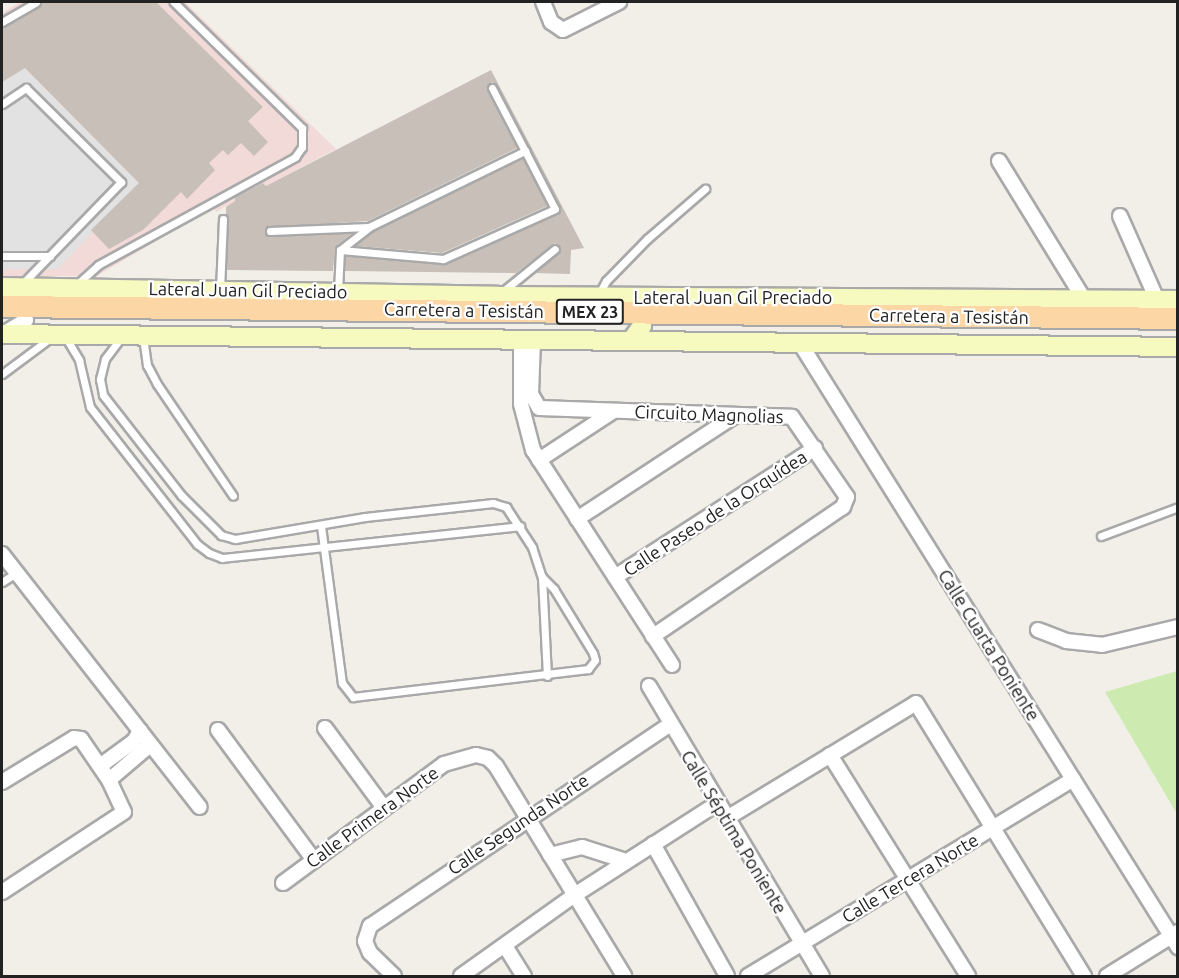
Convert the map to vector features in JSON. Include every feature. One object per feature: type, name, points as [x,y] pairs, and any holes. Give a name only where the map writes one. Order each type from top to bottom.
[{"type":"main road","name":"Lateral Juan Gil Preciado","points":[[10,287],[598,297],[637,319]]},
{"type":"main road","name":"Lateral Juan Gil Preciado","points":[[2,331],[59,336],[527,340],[637,319],[675,320],[1084,299],[1178,300]]},
{"type":"main road","name":"Carretera a Tesistán","points":[[2,306],[1178,332]]},
{"type":"main road","name":"Carretera a Tesistán","points":[[675,320],[1178,318]]},
{"type":"main road","name":"Carretera a Tesistán","points":[[2,331],[26,320],[637,319]]},
{"type":"main road","name":"Lateral Juan Gil Preciado","points":[[675,320],[800,343],[1178,347]]},
{"type":"street","points":[[543,2],[551,22],[563,30],[619,2]]},
{"type":"street","points":[[999,161],[1084,299]]},
{"type":"street","points":[[1120,216],[1157,300]]},
{"type":"street","points":[[527,340],[522,414],[539,459],[672,665]]},
{"type":"street","name":"Circuito Magnolias","points":[[527,340],[531,394],[535,405],[543,410],[792,417],[847,497],[843,507],[653,636]]},
{"type":"street","name":"Calle Cuarta Poniente","points":[[800,343],[1175,938]]},
{"type":"street","points":[[539,459],[612,412]]},
{"type":"street","points":[[577,519],[736,415]]},
{"type":"street","name":"Calle Paseo de la Orquídea","points":[[615,577],[815,448]]},
{"type":"street","points":[[2,554],[9,570],[200,807]]},
{"type":"street","points":[[1038,630],[1066,641],[1102,645],[1178,627]]},
{"type":"street","name":"Calle Séptima Poniente","points":[[649,686],[669,725],[822,976]]},
{"type":"street","points":[[727,818],[916,703],[1084,976]]},
{"type":"street","name":"Calle Segunda Norte","points":[[394,976],[370,953],[365,941],[370,926],[528,816],[669,725]]},
{"type":"street","points":[[325,728],[384,808]]},
{"type":"street","points":[[218,730],[314,860]]},
{"type":"street","points":[[100,766],[134,741],[140,731]]},
{"type":"street","points":[[2,782],[74,738],[86,743],[124,806],[121,816],[2,892]]},
{"type":"street","points":[[109,780],[150,745]]},
{"type":"street","points":[[830,755],[968,976]]},
{"type":"street","name":"Calle Primera Norte","points":[[283,883],[444,764],[464,756],[488,758],[528,816]]},
{"type":"street","name":"Calle Tercera Norte","points":[[748,976],[1073,779]]},
{"type":"street","points":[[461,976],[573,896],[718,803]]},
{"type":"street","points":[[528,816],[573,896],[624,976]]},
{"type":"street","points":[[653,844],[727,976]]},
{"type":"street","points":[[550,855],[592,848],[626,861]]},
{"type":"street","points":[[1107,976],[1175,938]]},
{"type":"street","points":[[505,946],[524,976]]},
{"type":"lane","points":[[2,22],[36,2]]},
{"type":"lane","points":[[73,287],[98,265],[295,157],[302,147],[302,128],[174,2]]},
{"type":"lane","points":[[2,104],[26,88],[121,182],[50,256],[10,287]]},
{"type":"lane","points":[[340,250],[443,259],[555,209],[492,88]]},
{"type":"lane","points":[[338,291],[340,250],[369,227],[525,151]]},
{"type":"lane","points":[[598,297],[606,281],[705,189]]},
{"type":"lane","points":[[220,290],[223,219]]},
{"type":"lane","points":[[270,231],[369,227]]},
{"type":"lane","points":[[498,296],[526,269],[555,249]]},
{"type":"lane","points":[[2,256],[50,256]]},
{"type":"lane","points":[[2,374],[59,336],[79,360],[90,406],[196,544],[222,558],[520,526]]},
{"type":"lane","points":[[121,336],[105,359],[100,379],[103,395],[206,524],[221,535],[236,539],[321,526],[493,502],[506,507],[520,526],[542,577],[554,589],[595,660],[588,669],[547,676],[348,695],[342,683],[322,548],[321,526]]},
{"type":"lane","points":[[143,337],[147,365],[157,384],[233,496]]},
{"type":"lane","points":[[1101,536],[1178,507]]},
{"type":"lane","points":[[2,582],[9,570]]},
{"type":"lane","points":[[542,577],[540,597],[547,676]]},
{"type":"shaded area","points":[[20,2],[185,2],[336,149],[266,186],[263,183],[235,197],[235,201],[216,212],[214,206],[159,234],[158,240],[97,276],[2,276],[2,13]]},
{"type":"shaded area","points":[[25,68],[139,183],[58,269],[2,269],[2,82]]},
{"type":"green space","points":[[1178,671],[1177,814],[1105,692]]},
{"type":"building","points":[[42,2],[156,2],[263,107],[248,121],[268,142],[254,156],[241,143],[228,155],[223,150],[209,163],[215,170],[187,199],[181,192],[143,230],[109,249],[91,230],[139,183],[25,68],[2,82],[2,28],[39,7]]},
{"type":"building","points":[[491,70],[584,248],[571,250],[570,274],[534,273],[560,252],[555,243],[516,273],[345,271],[345,256],[445,264],[559,213],[560,206],[497,85],[492,82],[487,91],[517,148],[368,221],[265,228],[265,233],[270,237],[352,233],[335,247],[333,271],[226,270],[226,207],[235,201],[235,197],[263,183],[266,186]]},
{"type":"building","points":[[523,158],[547,206],[442,253],[355,246],[372,232]]}]
